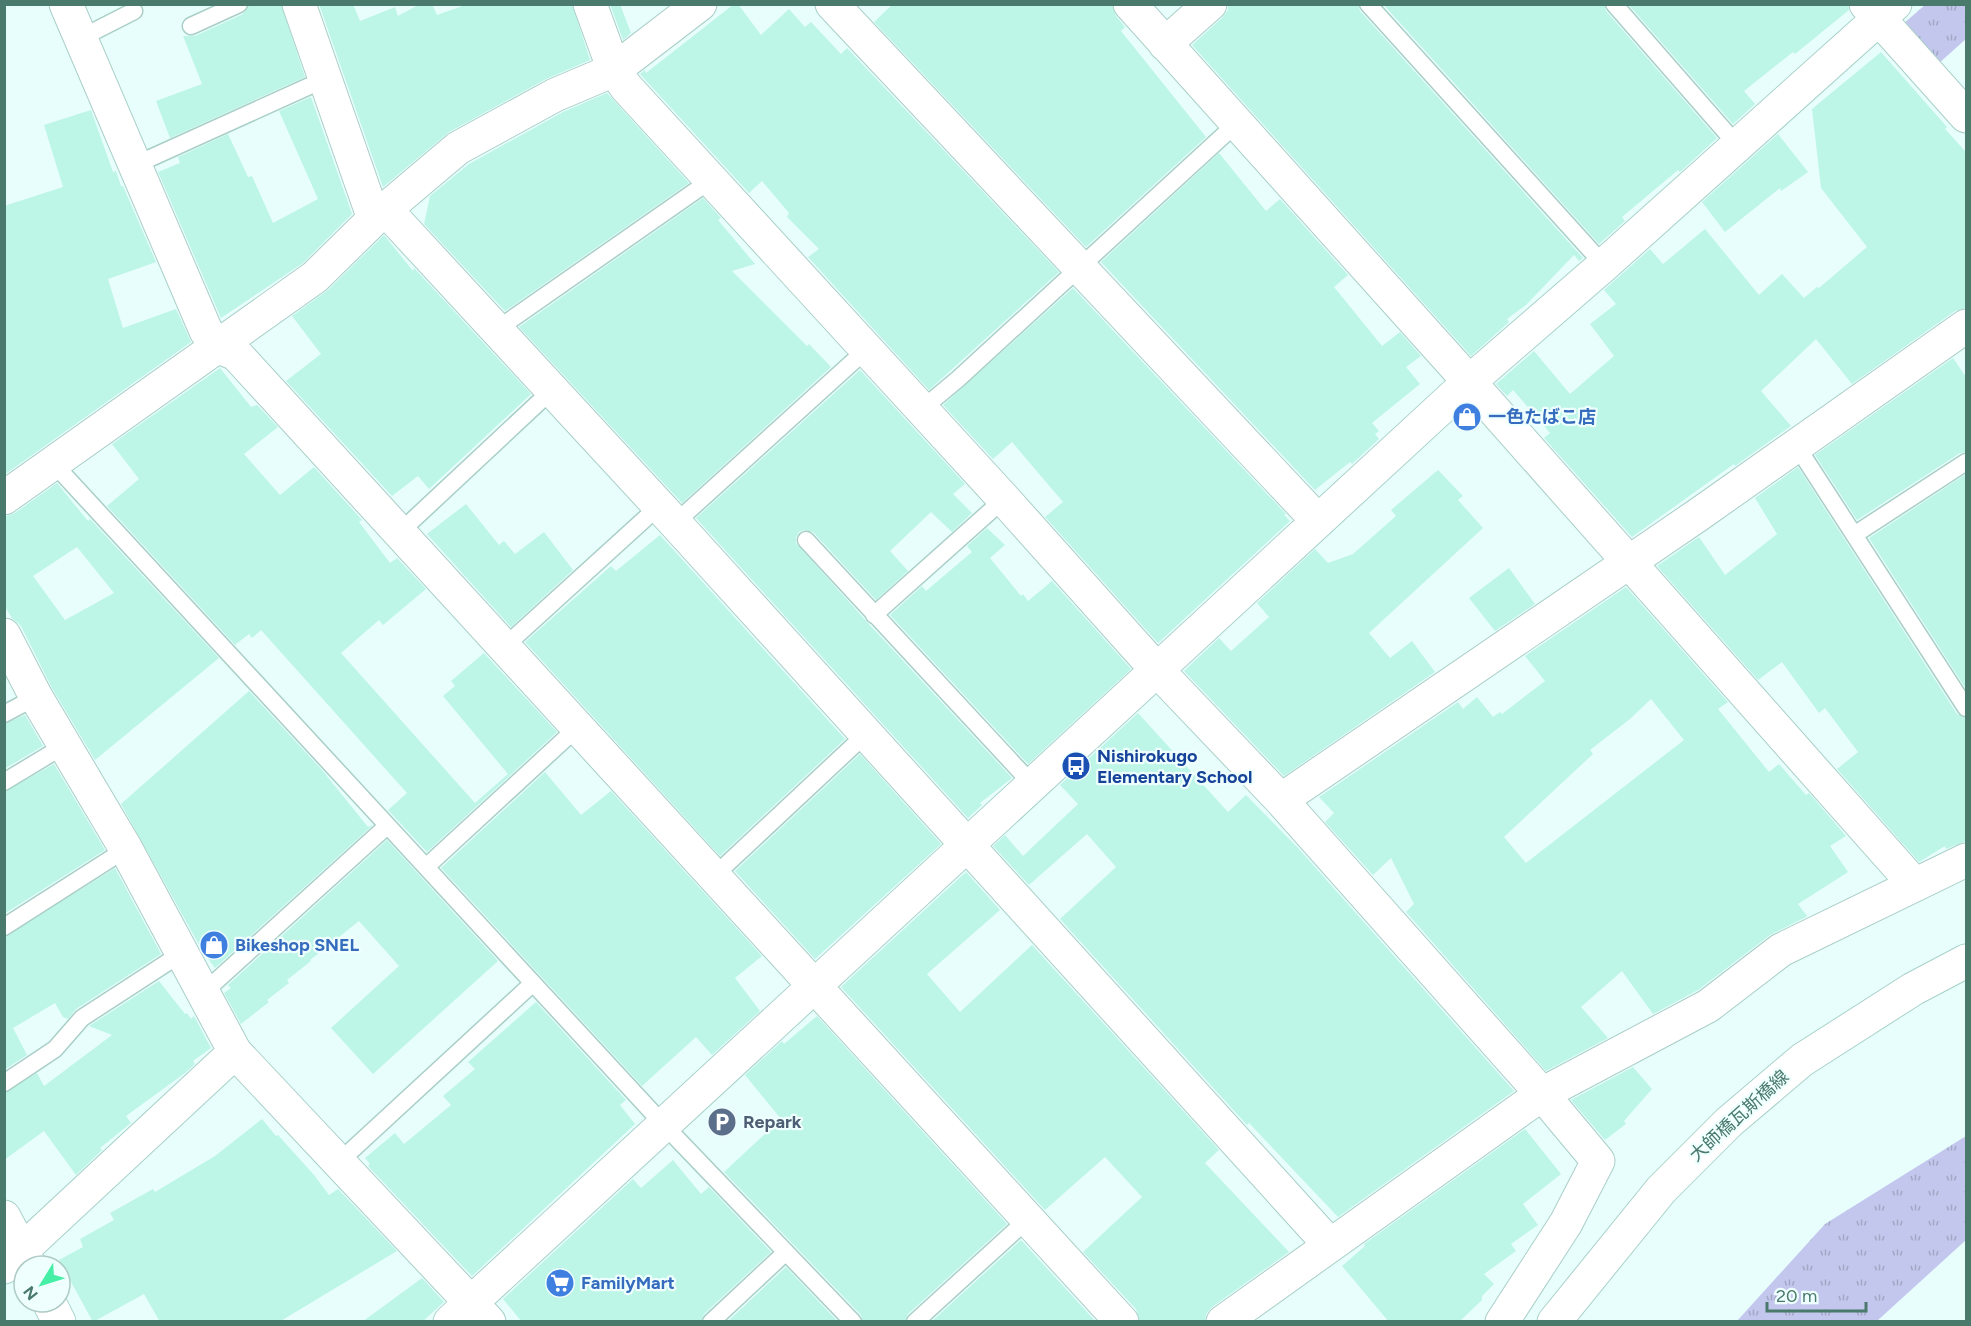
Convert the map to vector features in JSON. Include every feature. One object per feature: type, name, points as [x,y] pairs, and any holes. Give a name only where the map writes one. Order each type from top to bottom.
[{"type":"street","points":[[66,4],[82,53],[135,165],[206,331],[219,347],[236,354],[1122,1322]]},
{"type":"street","points":[[299,4],[325,79],[380,215],[496,330],[667,514],[1330,1245]]},
{"type":"street","points":[[590,4],[614,70],[626,87],[1004,499],[1157,670],[1281,800],[1542,1094],[1598,1161],[1566,1223],[1502,1322]]},
{"type":"street","points":[[4,498],[315,277],[380,215],[458,148],[555,95],[614,70],[700,4]]},
{"type":"street","points":[[832,4],[1318,521]]},
{"type":"street","points":[[1130,4],[1915,885]]},
{"type":"street","points":[[1165,44],[1210,4]]},
{"type":"street","points":[[4,635],[36,697],[126,849],[235,1052],[340,1161],[471,1315],[664,1125],[966,844],[1469,382],[1604,266],[1738,146],[1880,9],[1966,116]]},
{"type":"street","points":[[1281,800],[1627,563],[1966,326]]},
{"type":"street","points":[[1223,1322],[1542,1094],[1708,1006],[1781,950],[1966,860]]},
{"type":"street","name":"大師橋瓦斯橋線","points":[[1554,1322],[1661,1190],[1729,1122],[1802,1060],[1913,989],[1966,961]]},
{"type":"street","points":[[26,1254],[235,1052]]},
{"type":"street","points":[[4,1216],[17,1254]]},
{"type":"lane","points":[[191,26],[239,4]]},
{"type":"lane","points":[[1368,4],[1604,266]]},
{"type":"lane","points":[[1614,4],[1738,146]]},
{"type":"lane","points":[[82,53],[134,11]]},
{"type":"lane","points":[[135,165],[325,79]]},
{"type":"lane","points":[[922,409],[958,379],[1237,123]]},
{"type":"lane","points":[[496,330],[711,180]]},
{"type":"lane","points":[[504,646],[867,349]]},
{"type":"lane","points":[[400,532],[552,390]]},
{"type":"lane","points":[[1796,445],[1966,708]]},
{"type":"lane","points":[[1854,535],[1966,462]]},
{"type":"lane","points":[[53,463],[664,1125],[853,1322]]},
{"type":"lane","points":[[874,615],[1004,499]]},
{"type":"lane","points":[[806,540],[1032,784]]},
{"type":"lane","points":[[4,714],[36,697]]},
{"type":"lane","points":[[426,867],[578,727]]},
{"type":"lane","points":[[714,876],[867,733]]},
{"type":"lane","points":[[4,782],[65,745]]},
{"type":"lane","points":[[203,993],[387,826]]},
{"type":"lane","points":[[4,927],[126,849]]},
{"type":"lane","points":[[4,1083],[55,1049],[82,1018],[182,953]]},
{"type":"lane","points":[[340,1161],[533,983]]},
{"type":"lane","points":[[915,1322],[1028,1219]]},
{"type":"lane","points":[[711,1322],[786,1252]]},
{"type":"green space","points":[[1925,5],[1966,5],[1966,39],[1938,64],[1903,24]]},
{"type":"green space","points":[[1966,1136],[1966,1240],[1877,1321],[1737,1321],[1825,1224]]},
{"type":"building","points":[[249,4],[281,4],[305,77],[170,138],[156,101],[202,84],[183,36],[195,36],[243,14]]},
{"type":"building","points":[[319,4],[353,4],[360,21],[395,7],[398,16],[420,4],[432,4],[437,15],[468,4],[572,4],[590,60],[546,79],[449,132],[383,187]]},
{"type":"building","points":[[610,4],[620,4],[631,33],[623,40]]},
{"type":"building","points":[[734,4],[738,4],[761,35],[789,9],[805,27],[811,22],[841,54],[847,48],[1059,272],[929,390],[808,257],[819,249],[787,217],[789,213],[762,181],[749,193],[640,74],[645,70],[646,73]]},
{"type":"building","points":[[893,4],[1112,4],[1116,16],[1125,27],[1121,31],[1206,137],[1086,247],[874,22]]},
{"type":"building","points":[[1228,4],[1358,4],[1360,11],[1583,258],[1579,261],[1574,255],[1526,305],[1507,319],[1509,322],[1471,356],[1192,45],[1222,18],[1228,10]]},
{"type":"building","points":[[1383,4],[1604,4],[1606,11],[1717,138],[1680,172],[1678,170],[1622,217],[1625,221],[1599,244]]},
{"type":"building","points":[[1628,4],[1848,4],[1849,10],[1795,54],[1793,52],[1744,91],[1755,104],[1733,124]]},
{"type":"building","points":[[1881,52],[1966,152],[1966,308],[1955,311],[1852,384],[1816,339],[1761,391],[1791,426],[1632,537],[1544,438],[1550,433],[1513,390],[1507,396],[1496,384],[1534,351],[1570,394],[1614,356],[1590,324],[1616,304],[1604,290],[1650,249],[1663,264],[1705,229],[1759,295],[1782,274],[1804,298],[1867,247],[1821,188],[1812,109]]},
{"type":"building","points":[[607,93],[689,183],[505,311],[424,224],[430,196],[469,164],[563,112]]},
{"type":"building","points":[[311,97],[352,214],[303,263],[221,318],[158,172],[180,163],[178,157],[228,134],[248,177],[252,176],[273,223],[318,199],[279,111]]},
{"type":"building","points":[[91,110],[113,172],[116,171],[156,262],[108,279],[123,328],[176,309],[191,342],[4,475],[4,206],[63,187],[44,125]]},
{"type":"building","points":[[1778,134],[1808,172],[1781,191],[1780,188],[1725,232],[1702,202]]},
{"type":"building","points":[[1219,153],[1266,211],[1280,199],[1348,275],[1334,287],[1382,346],[1400,332],[1421,356],[1406,367],[1420,384],[1372,423],[1379,431],[1375,434],[1379,439],[1352,464],[1350,462],[1315,490],[1101,262]]},
{"type":"building","points":[[703,198],[721,218],[718,220],[755,264],[732,271],[831,367],[682,503],[519,327]]},
{"type":"building","points":[[384,235],[413,271],[414,268],[531,394],[429,489],[418,476],[392,496],[286,381],[321,354],[292,316],[328,290]]},
{"type":"building","points":[[1073,288],[1286,514],[1284,515],[1290,521],[1158,643],[1045,517],[1063,502],[1012,442],[993,459],[943,405]]},
{"type":"building","points":[[1953,358],[1966,377],[1966,452],[1960,453],[1857,520],[1815,455]]},
{"type":"building","points":[[220,368],[251,407],[257,405],[278,427],[244,454],[280,495],[314,467],[362,520],[359,522],[390,563],[397,558],[426,589],[383,625],[379,620],[341,653],[475,803],[508,774],[443,696],[455,686],[451,681],[484,653],[557,732],[427,852],[388,810],[407,793],[261,630],[252,638],[249,634],[235,645],[107,506],[139,479],[112,444]]},
{"type":"building","points":[[860,370],[965,484],[953,494],[972,513],[952,532],[931,512],[890,551],[908,571],[876,600],[813,532],[804,530],[799,532],[796,543],[1012,778],[980,803],[982,805],[968,818],[696,518]]},
{"type":"building","points":[[1798,467],[1957,714],[1966,718],[1966,841],[1946,849],[1945,846],[1919,862],[1837,769],[1858,752],[1825,708],[1819,713],[1782,662],[1758,680],[1657,566],[1699,537],[1725,575],[1777,534],[1755,498]]},
{"type":"building","points":[[1438,470],[1463,496],[1458,500],[1483,528],[1369,633],[1390,658],[1412,641],[1435,672],[1284,776],[1184,671],[1219,638],[1231,651],[1269,617],[1257,603],[1315,549],[1328,563],[1353,554],[1396,516],[1391,510]]},
{"type":"building","points":[[1966,474],[1966,689],[1869,538]]},
{"type":"building","points":[[57,483],[88,521],[90,519],[219,658],[95,760],[52,688],[21,626],[12,618],[4,605],[4,517],[15,513]],"holes":[[[77,547],[114,593],[65,620],[33,576]]]},
{"type":"building","points":[[466,504],[499,545],[504,541],[515,554],[544,532],[573,570],[511,627],[427,534]]},
{"type":"building","points":[[987,528],[1005,545],[990,558],[1021,596],[1023,594],[1028,601],[1052,581],[1131,669],[1028,764],[890,615],[922,586],[926,591],[972,552],[967,546]]},
{"type":"building","points":[[660,535],[845,739],[720,856],[525,642],[611,566],[616,571]]},
{"type":"building","points":[[1509,568],[1535,604],[1495,631],[1469,598]]},
{"type":"building","points":[[1626,587],[1728,702],[1718,709],[1769,772],[1779,764],[1806,795],[1809,793],[1846,836],[1830,846],[1848,872],[1798,904],[1806,917],[1770,935],[1698,990],[1653,1014],[1622,971],[1581,1007],[1608,1038],[1546,1071],[1406,912],[1414,904],[1391,858],[1373,875],[1325,822],[1334,813],[1319,797],[1458,702],[1463,709],[1477,697],[1493,717],[1500,712],[1502,714],[1545,681],[1525,656]],"holes":[[[1651,699],[1684,740],[1526,863],[1504,837],[1593,754],[1590,750],[1630,719]]]},
{"type":"building","points":[[249,691],[322,770],[368,827],[373,825],[215,968],[203,952],[121,804]]},
{"type":"building","points":[[1138,713],[1228,812],[1246,795],[1298,848],[1514,1091],[1338,1217],[1249,1123],[1247,1125],[1060,919],[1116,867],[1087,834],[1029,885],[993,846],[1005,835],[1023,856],[1078,804],[1060,785]]},
{"type":"building","points":[[25,715],[43,746],[4,769],[4,724]]},
{"type":"building","points":[[860,754],[941,844],[815,959],[735,871]]},
{"type":"building","points":[[54,764],[105,850],[4,914],[4,792]]},
{"type":"building","points":[[545,772],[581,815],[611,791],[762,956],[735,978],[760,1011],[712,1055],[696,1037],[642,1086],[441,868]]},
{"type":"building","points":[[387,840],[498,961],[373,1074],[331,1028],[399,966],[359,921],[287,980],[289,983],[241,1024],[224,993],[231,988],[228,985]]},
{"type":"building","points":[[115,868],[161,954],[76,1009],[68,1019],[63,1017],[55,1003],[13,1028],[27,1055],[4,1070],[4,937]]},
{"type":"building","points":[[966,872],[1000,910],[927,974],[960,1012],[1032,945],[1219,1150],[1205,1163],[1289,1252],[1212,1307],[1206,1314],[1205,1322],[1140,1322],[1136,1309],[1083,1252],[1142,1197],[1105,1157],[1045,1210],[841,987]]},
{"type":"building","points":[[159,981],[185,1014],[187,1013],[191,1019],[194,1016],[211,1048],[193,1061],[195,1064],[185,1073],[126,1116],[131,1123],[100,1148],[102,1150],[76,1175],[44,1131],[4,1160],[4,1093],[37,1073],[44,1086],[112,1035],[89,1026]]},
{"type":"building","points":[[536,1002],[626,1100],[620,1105],[635,1124],[472,1276],[368,1166],[370,1164],[365,1158],[395,1133],[404,1144],[451,1105],[443,1096],[475,1069],[468,1062]]},
{"type":"building","points":[[817,1016],[1007,1224],[908,1314],[905,1322],[863,1322],[861,1315],[724,1172],[781,1119],[745,1075],[782,1041],[784,1044]]},
{"type":"building","points":[[1633,1067],[1652,1089],[1624,1121],[1626,1124],[1605,1140],[1571,1100]]},
{"type":"building","points":[[262,1119],[314,1175],[329,1195],[338,1189],[397,1251],[279,1322],[160,1322],[144,1294],[93,1322],[72,1284],[72,1254],[70,1254],[83,1247],[80,1239],[114,1220],[110,1213],[153,1189],[155,1192],[215,1156]]},
{"type":"building","points":[[1525,1129],[1561,1174],[1523,1204],[1538,1225],[1511,1244],[1516,1251],[1484,1274],[1494,1284],[1482,1296],[1482,1300],[1459,1322],[1389,1322],[1342,1266],[1365,1246],[1364,1244]]},
{"type":"building","points":[[673,1160],[701,1194],[709,1187],[771,1252],[704,1314],[701,1322],[522,1322],[503,1299],[633,1179],[641,1188]]},
{"type":"building","points":[[1021,1240],[1096,1322],[931,1322]]},
{"type":"building","points":[[786,1267],[838,1322],[727,1322]]},
{"type":"building","points":[[422,1278],[444,1302],[422,1322],[362,1322]]},
{"type":"place","name":"一色たばこ店","points":[[1467,417]]},
{"type":"place","name":"Nishirokugo Elementary School","points":[[1076,766]]},
{"type":"place","name":"Bikeshop SNEL","points":[[214,945]]},
{"type":"place","name":"Repark","points":[[722,1122]]},
{"type":"place","name":"FamilyMart","points":[[560,1283]]}]
